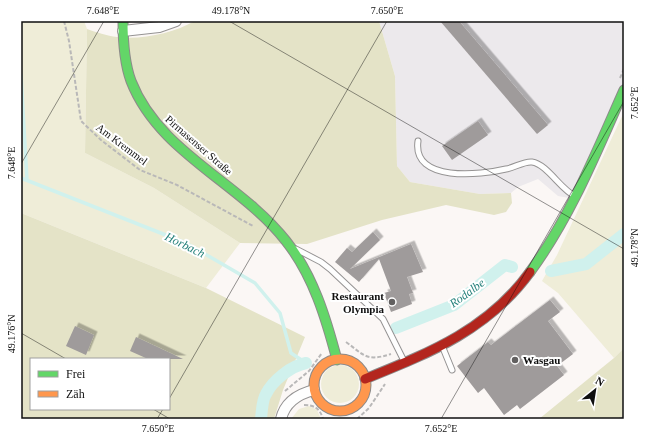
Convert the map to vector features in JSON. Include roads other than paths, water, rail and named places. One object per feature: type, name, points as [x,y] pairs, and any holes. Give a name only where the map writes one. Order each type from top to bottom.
[{"type":"main road","name":"Pirmasenser Straße","points":[[123,26],[124,53],[131,82],[147,111],[157,125],[274,227],[288,245],[310,280],[319,300],[337,360]]},
{"type":"main road","points":[[365,379],[443,347],[487,318],[518,288],[552,240],[576,197],[624,90]]},
{"type":"main road","points":[[337,360],[351,362],[362,372],[365,379],[366,386],[362,399],[351,409],[337,415],[320,402],[314,390],[314,381],[319,370],[328,362],[337,360]]},
{"type":"street","points":[[123,26],[159,27],[176,21]]},
{"type":"street","points":[[281,419],[288,404],[304,392],[314,390]]},
{"type":"lane","points":[[418,142],[417,151],[419,156],[426,166],[434,170],[467,173],[498,171],[532,162],[541,166],[568,193],[576,197]]},
{"type":"lane","name":"Pirmasenser Straße","points":[[288,245],[322,262],[362,297],[387,324],[404,362]]},
{"type":"lane","points":[[443,347],[452,370]]},
{"type":"waterway","points":[[21,75],[27,180]]},
{"type":"waterway","name":"Horbach","points":[[21,178],[186,243],[255,283],[280,313],[291,353],[306,363]]},
{"type":"waterway","name":"Rodalbe","points":[[551,271],[586,264],[624,234]]},
{"type":"waterway","name":"Rodalbe","points":[[396,328],[454,305],[505,265],[512,267]]},
{"type":"waterway","name":"Rodalbe","points":[[261,419],[262,406],[265,396],[273,384],[289,370],[306,363]]},
{"type":"place","name":"Restaurant Olympia","points":[[392,302]]},
{"type":"place","name":"Wasgau","points":[[515,360]]}]
